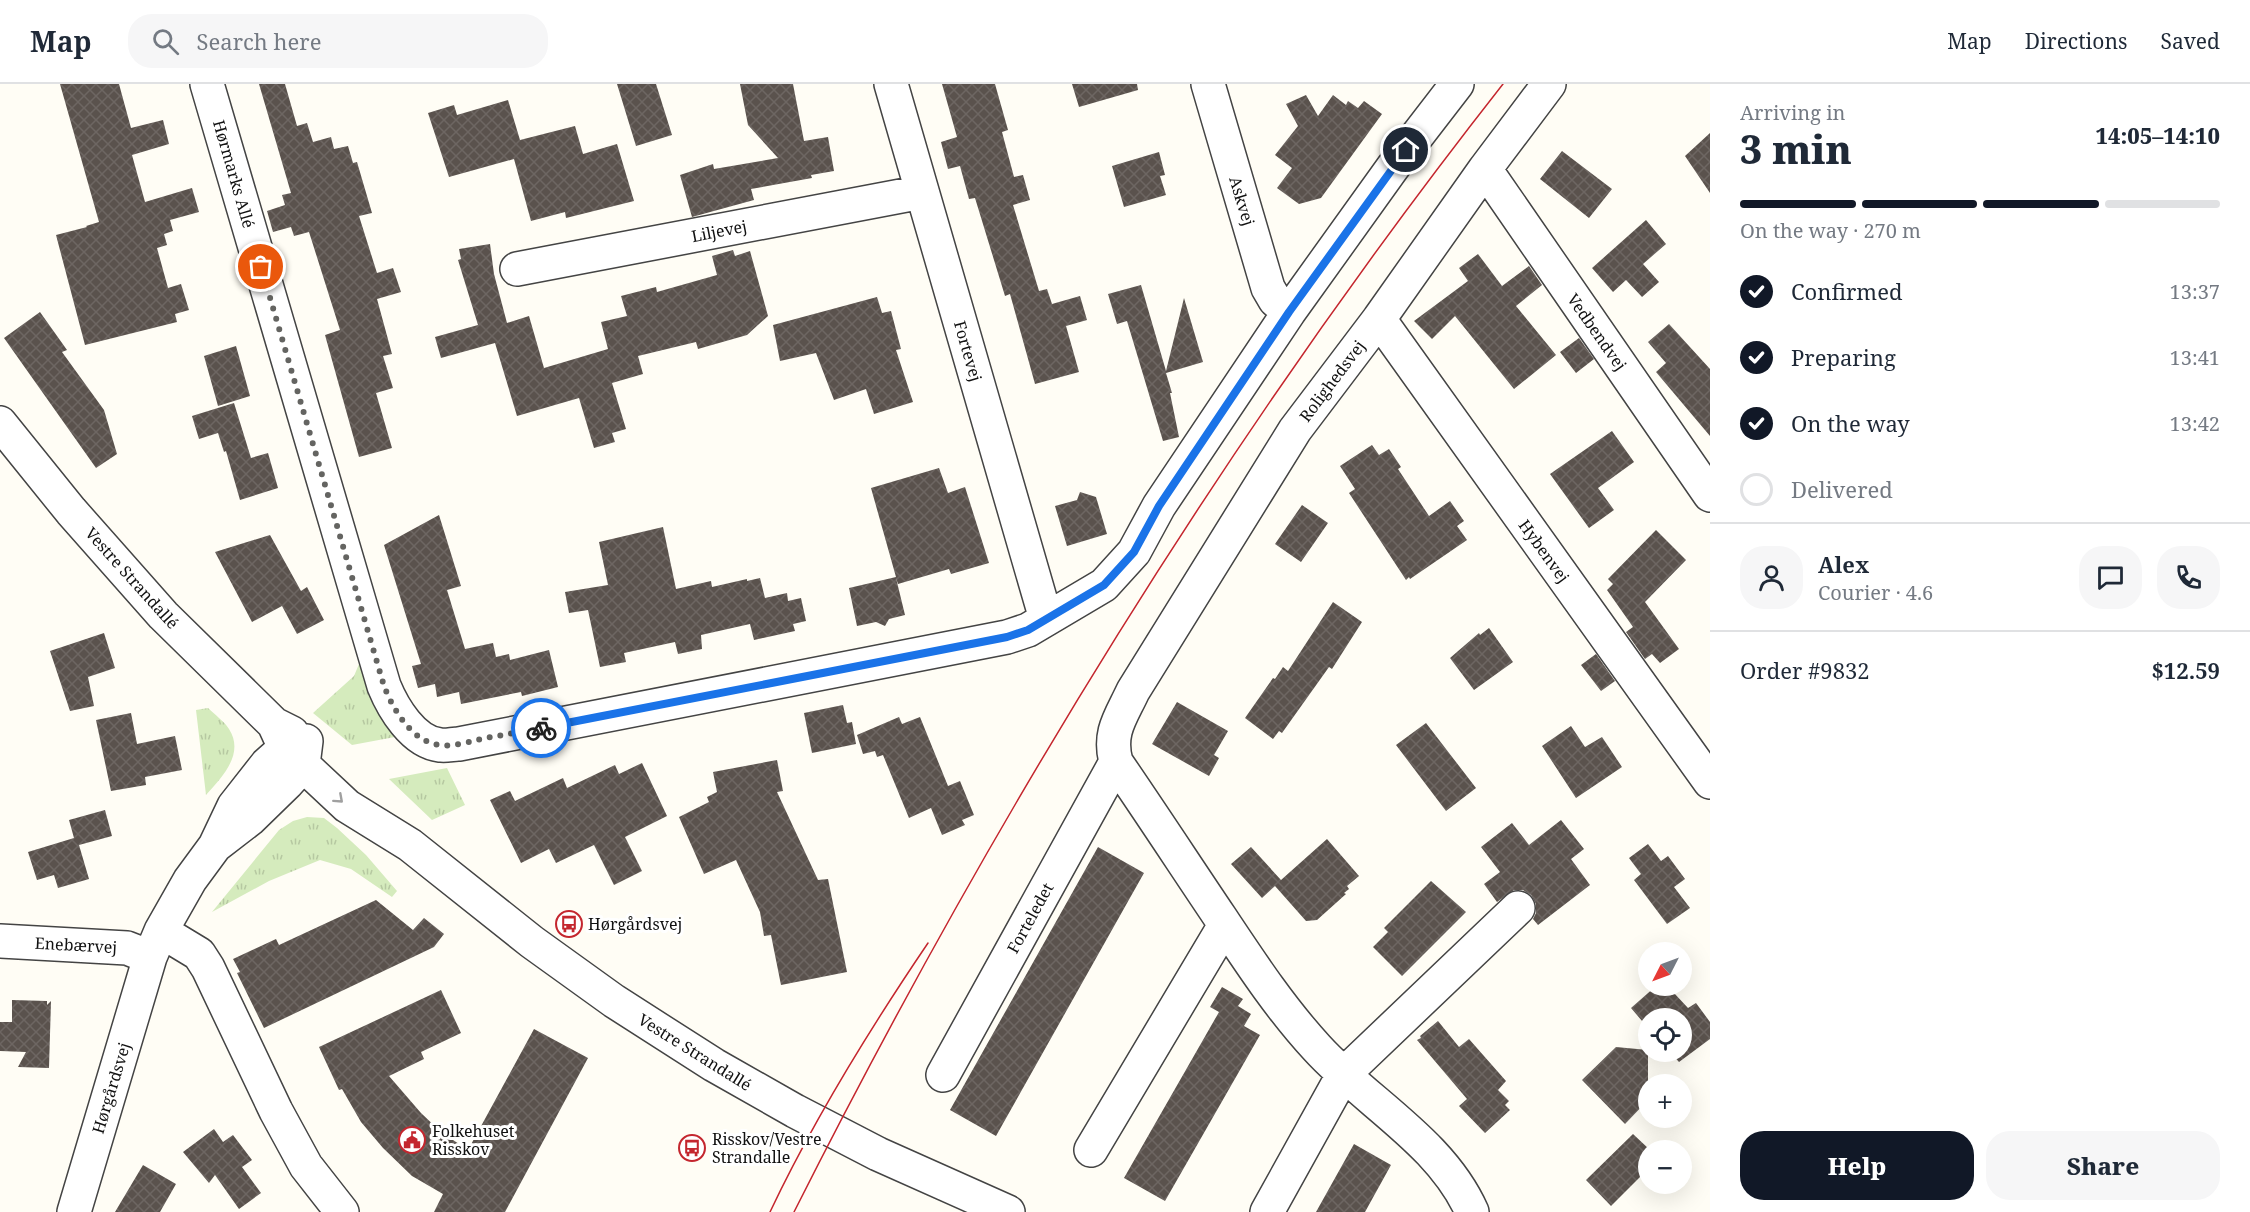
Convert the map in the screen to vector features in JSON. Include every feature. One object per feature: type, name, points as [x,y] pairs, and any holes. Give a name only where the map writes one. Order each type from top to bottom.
[{"type":"street","name":"Hørmarks Allé","points":[[207,84],[384,686],[400,718],[421,737],[440,745],[459,744],[1007,637],[1028,630],[1046,619]]},
{"type":"street","name":"Fortevej","points":[[891,84],[1046,619]]},
{"type":"street","name":"Askvej","points":[[1208,84],[1268,288],[1275,300],[1289,312]]},
{"type":"street","points":[[1046,619],[1104,585],[1134,552],[1159,506],[1289,312],[1393,167],[1457,84]]},
{"type":"street","name":"Rolighedsvej","points":[[1116,762],[1113,748],[1115,729],[1133,691],[1294,430],[1379,319],[1485,169],[1549,84]]},
{"type":"street","name":"Vedbendvej","points":[[1485,169],[1710,495]]},
{"type":"street","name":"Liljevej","points":[[517,269],[922,192]]},
{"type":"street","name":"Hybenvej","points":[[1379,319],[1710,782]]},
{"type":"street","name":"Vestre Strandallé","points":[[0,423],[71,511],[163,615],[292,744],[347,806],[410,845],[531,942],[614,1001],[714,1065],[834,1132],[1008,1212]]},
{"type":"street","name":"Hørgårdsvej","points":[[74,1212],[156,944],[190,880],[215,846],[234,806],[267,764],[292,744]]},
{"type":"street","points":[[1116,762],[1286,1012],[1343,1075],[1423,1145],[1447,1170],[1472,1212]]},
{"type":"street","name":"Forteledet","points":[[943,1075],[1116,762]]},
{"type":"street","points":[[1267,1212],[1343,1075],[1518,908]]},
{"type":"street","points":[[1091,1150],[1225,925]]},
{"type":"street","name":"Enebærvej","points":[[0,941],[127,948],[156,944]]},
{"type":"street","points":[[156,944],[199,954],[276,1112],[306,1166],[342,1212]]},
{"type":"green space","points":[[364,652],[396,733],[395,737],[352,745],[313,713],[354,676]]},
{"type":"green space","points":[[208,708],[229,729],[234,747],[233,756],[225,773],[206,795],[196,710]]},
{"type":"green space","points":[[447,768],[465,805],[432,820],[389,779]]},
{"type":"green space","points":[[307,817],[324,818],[366,855],[397,891],[392,897],[351,869],[320,860],[269,881],[212,912],[279,830],[293,821]]},
{"type":"building","points":[[60,84],[119,84],[131,128],[163,120],[169,144],[132,155],[145,202],[192,188],[199,212],[170,220],[173,231],[164,234],[167,245],[157,248],[168,288],[181,284],[189,310],[175,314],[177,322],[85,345],[56,235],[99,222]]},
{"type":"building","points":[[259,84],[285,84],[297,126],[307,123],[313,142],[331,137],[334,149],[348,146],[353,163],[357,162],[372,213],[359,216],[377,273],[393,268],[401,292],[377,299],[392,354],[383,356],[393,388],[376,393],[392,448],[359,457],[325,335],[340,330],[309,232],[294,236],[291,227],[273,232],[267,211],[285,205],[282,195],[291,193]]},
{"type":"building","points":[[617,84],[656,84],[672,135],[636,146]]},
{"type":"building","points":[[740,84],[793,84],[804,141],[828,137],[834,171],[811,175],[812,178],[751,189],[754,200],[692,217],[680,175],[713,164],[714,169],[778,158],[748,125]]},
{"type":"building","points":[[942,84],[995,84],[1008,130],[1002,132],[1014,177],[1023,175],[1030,200],[1013,205],[1039,291],[1047,289],[1052,304],[1080,296],[1087,320],[1066,326],[1079,372],[1035,384],[1010,294],[1005,296],[975,198],[969,199],[960,166],[948,169],[941,142],[957,137]]},
{"type":"building","points":[[1072,84],[1137,84],[1138,90],[1079,107]]},
{"type":"building","points":[[1306,95],[1318,116],[1333,95],[1346,105],[1348,101],[1358,108],[1364,101],[1382,114],[1321,198],[1299,204],[1277,188],[1292,168],[1275,155],[1298,126],[1286,104]]},
{"type":"building","points":[[508,100],[520,140],[575,126],[583,154],[617,144],[634,201],[566,218],[565,212],[531,221],[514,159],[449,177],[428,113],[454,105],[457,115]]},
{"type":"building","points":[[1710,133],[1710,193],[1685,156]]},
{"type":"building","points":[[1562,151],[1612,189],[1589,218],[1540,179]]},
{"type":"building","points":[[1159,152],[1165,175],[1160,176],[1166,195],[1124,207],[1112,166]]},
{"type":"building","points":[[1646,220],[1666,244],[1643,264],[1659,282],[1642,297],[1626,280],[1613,292],[1592,268]]},
{"type":"building","points":[[490,244],[494,274],[507,323],[529,316],[544,368],[608,349],[601,322],[627,316],[621,296],[656,287],[657,292],[717,275],[712,256],[733,250],[735,256],[750,251],[768,316],[747,335],[698,349],[696,342],[638,356],[643,374],[612,383],[626,429],[612,433],[615,442],[594,448],[579,398],[517,416],[495,343],[441,358],[435,337],[478,325],[458,260],[461,259],[459,249]]},
{"type":"building","points":[[1478,254],[1502,286],[1529,266],[1542,285],[1516,306],[1556,355],[1514,389],[1455,316],[1432,339],[1414,321],[1468,281],[1459,268]]},
{"type":"building","points":[[1141,285],[1166,371],[1184,298],[1203,362],[1166,373],[1172,393],[1170,393],[1179,437],[1163,441],[1127,321],[1117,324],[1108,294]]},
{"type":"building","points":[[877,297],[882,313],[891,311],[901,349],[896,350],[913,402],[874,414],[866,389],[834,400],[816,353],[780,361],[773,325]]},
{"type":"building","points":[[40,312],[67,350],[62,352],[104,410],[117,454],[96,468],[4,338]]},
{"type":"building","points":[[1669,324],[1710,369],[1710,436],[1656,372],[1666,363],[1648,342]]},
{"type":"building","points":[[1579,338],[1594,359],[1576,373],[1560,352]]},
{"type":"building","points":[[236,346],[250,396],[218,406],[204,356]]},
{"type":"building","points":[[234,403],[251,458],[268,453],[278,488],[240,500],[226,451],[224,452],[218,433],[199,439],[192,416]]},
{"type":"building","points":[[1612,431],[1634,462],[1598,488],[1614,510],[1589,528],[1550,474]]},
{"type":"building","points":[[1372,445],[1379,455],[1389,449],[1401,467],[1398,469],[1429,516],[1450,501],[1464,521],[1457,526],[1467,540],[1410,579],[1409,577],[1406,580],[1349,493],[1355,489],[1340,466]]},
{"type":"building","points":[[939,468],[948,493],[965,487],[989,563],[951,574],[949,569],[898,584],[896,578],[905,615],[889,619],[885,626],[876,622],[857,626],[849,588],[896,577],[871,488]]},
{"type":"building","points":[[1080,492],[1096,497],[1107,534],[1067,546],[1055,506],[1077,500]]},
{"type":"building","points":[[1302,505],[1328,523],[1301,562],[1275,544]]},
{"type":"building","points":[[439,515],[461,586],[447,590],[465,649],[493,643],[496,657],[509,654],[510,660],[549,650],[558,687],[522,696],[521,692],[461,704],[459,692],[437,697],[435,684],[418,688],[412,666],[421,664],[384,545]]},
{"type":"building","points":[[663,527],[676,589],[711,581],[712,587],[760,578],[765,598],[787,593],[788,601],[801,598],[806,621],[793,624],[795,631],[754,640],[750,624],[701,635],[702,649],[678,654],[675,642],[624,653],[626,662],[600,667],[588,610],[569,613],[565,592],[608,585],[599,542]]},
{"type":"building","points":[[1656,530],[1686,560],[1645,602],[1679,649],[1660,663],[1652,654],[1645,659],[1626,632],[1633,627],[1607,590],[1613,584],[1608,579]]},
{"type":"building","points":[[270,535],[301,591],[307,587],[324,620],[297,634],[282,606],[252,622],[215,552]]},
{"type":"building","points":[[1333,602],[1362,622],[1332,669],[1329,667],[1282,733],[1279,731],[1273,739],[1245,718],[1283,667],[1288,671]]},
{"type":"building","points":[[1489,628],[1513,662],[1474,690],[1450,658],[1479,633],[1480,635]]},
{"type":"building","points":[[104,633],[115,668],[88,677],[94,706],[70,711],[50,651]]},
{"type":"building","points":[[1596,654],[1615,681],[1601,691],[1581,665]]},
{"type":"building","points":[[1177,702],[1228,731],[1214,755],[1219,758],[1209,776],[1152,744]]},
{"type":"building","points":[[843,705],[847,723],[852,722],[856,744],[812,753],[804,713]]},
{"type":"building","points":[[131,713],[137,744],[175,736],[182,770],[145,777],[146,785],[111,791],[96,720]]},
{"type":"building","points":[[899,717],[902,724],[920,717],[948,786],[960,781],[974,815],[962,820],[965,825],[942,835],[931,808],[909,818],[883,755],[877,757],[875,751],[863,754],[857,735]]},
{"type":"building","points":[[1426,723],[1476,788],[1446,811],[1396,745]]},
{"type":"building","points":[[1571,726],[1585,747],[1602,737],[1622,767],[1576,798],[1542,746]]},
{"type":"building","points":[[777,760],[783,791],[777,792],[818,880],[828,879],[847,972],[781,985],[771,935],[764,936],[760,912],[736,860],[704,874],[679,817],[709,802],[707,797],[717,792],[713,772]]},
{"type":"building","points":[[642,763],[667,816],[625,837],[642,871],[614,885],[594,845],[556,863],[549,849],[521,863],[490,800],[510,791],[515,801],[563,778],[567,788],[615,765],[619,774]]},
{"type":"building","points":[[105,810],[112,836],[79,845],[89,879],[58,888],[54,875],[37,880],[28,852],[74,838],[69,820]]},
{"type":"building","points":[[1561,820],[1584,849],[1571,859],[1590,885],[1538,925],[1533,919],[1536,904],[1531,895],[1523,890],[1514,890],[1497,902],[1484,884],[1500,872],[1481,847],[1512,823],[1529,845]]},
{"type":"building","points":[[1327,839],[1359,876],[1347,886],[1349,889],[1344,893],[1346,894],[1317,920],[1306,921],[1275,886],[1262,898],[1231,864],[1251,847],[1281,880]]},
{"type":"building","points":[[1648,844],[1661,861],[1668,856],[1685,879],[1674,887],[1690,908],[1667,924],[1634,880],[1641,874],[1629,858]]},
{"type":"building","points":[[1098,847],[1144,873],[996,1136],[950,1110]]},
{"type":"building","points":[[1431,881],[1466,912],[1402,976],[1373,947],[1388,932],[1384,928]]},
{"type":"building","points":[[376,900],[413,930],[424,918],[444,934],[434,947],[264,1028],[237,973],[240,972],[233,959],[276,939],[279,945]]},
{"type":"building","points":[[1222,987],[1243,999],[1238,1006],[1251,1014],[1244,1026],[1260,1035],[1165,1201],[1124,1178],[1219,1012],[1210,1007]]},
{"type":"building","points":[[441,990],[461,1033],[421,1052],[424,1059],[389,1076],[441,1132],[468,1150],[534,1029],[588,1058],[505,1212],[434,1212],[443,1194],[412,1176],[383,1148],[361,1122],[342,1089],[339,1090],[319,1047]]},
{"type":"building","points":[[1645,996],[1677,996],[1688,1008],[1638,1008],[1638,1016],[1631,1008]]},
{"type":"building","points":[[12,1000],[47,1001],[47,1005],[51,1001],[49,1068],[18,1067],[26,1052],[0,1051],[0,1022],[12,1022]]},
{"type":"building","points":[[1696,1003],[1710,1022],[1710,1039],[1692,1052],[1692,1008],[1688,1008]]},
{"type":"building","points":[[1438,1021],[1459,1047],[1469,1039],[1506,1081],[1498,1090],[1509,1101],[1505,1105],[1510,1110],[1485,1133],[1459,1106],[1467,1099],[1417,1040]]},
{"type":"building","points":[[1616,1047],[1638,1049],[1638,1062],[1648,1062],[1648,1074],[1638,1074],[1638,1110],[1625,1124],[1582,1080]]},
{"type":"building","points":[[214,1129],[223,1142],[233,1135],[252,1160],[242,1167],[261,1193],[239,1209],[215,1175],[209,1183],[183,1152]]},
{"type":"building","points":[[1633,1134],[1639,1140],[1638,1179],[1611,1206],[1586,1180]]},
{"type":"building","points":[[1354,1144],[1391,1165],[1365,1212],[1316,1212]]},
{"type":"building","points":[[143,1165],[176,1184],[160,1212],[115,1212]]},
{"type":"tram line","points":[[794,1212],[950,917],[1120,630],[1304,352],[1402,217],[1503,84]]},
{"type":"tram line","points":[[770,1212],[805,1142],[844,1074],[928,943]]},
{"type":"way so far","points":[[261,267],[391,704],[400,718],[421,737],[440,745],[459,744],[541,728]]},
{"type":"place","name":"Hørgårdsvej","points":[[569,924]]},
{"type":"place","name":"Folkehuset Risskov","points":[[412,1140]]},
{"type":"place","name":"Risskov/Vestre Strandalle","points":[[692,1148]]},
{"type":"route","points":[[541,728],[1007,637],[1028,630],[1104,585],[1134,552],[1159,506],[1289,312],[1406,150]]}]
